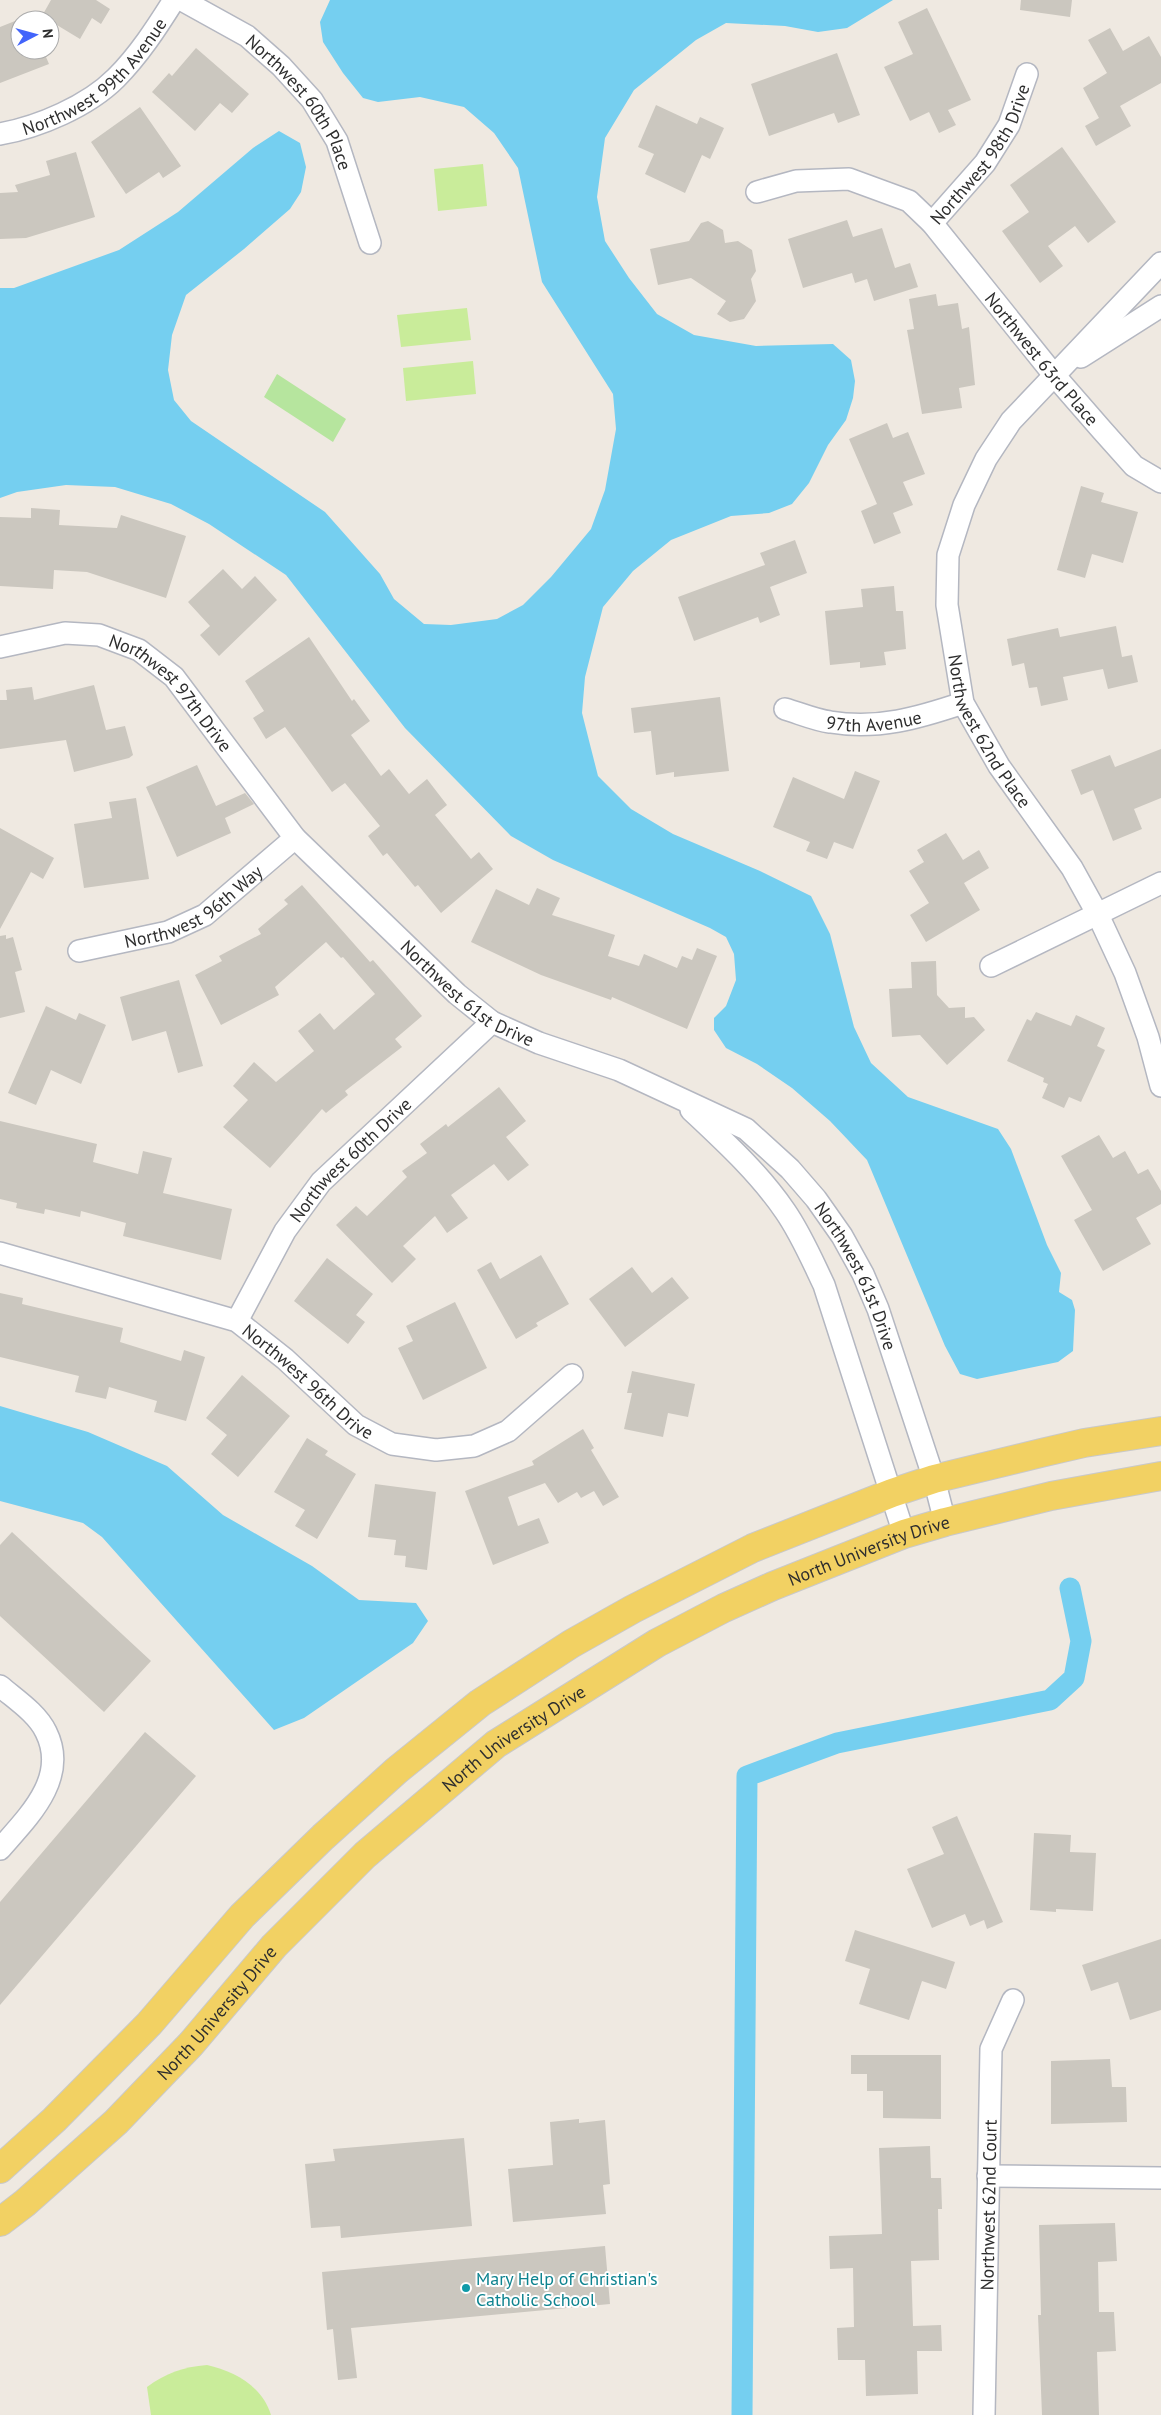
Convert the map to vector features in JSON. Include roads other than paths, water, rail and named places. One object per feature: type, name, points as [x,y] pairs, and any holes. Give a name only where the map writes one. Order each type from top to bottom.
[{"type":"main road","points":[[0,2169],[54,2120],[149,2024],[255,1903],[396,1771],[480,1704],[571,1644],[641,1604],[753,1548],[892,1493],[934,1479],[1084,1443],[1161,1430]]},
{"type":"main road","name":"North University Drive","points":[[0,2222],[25,2203],[116,2122],[191,2044],[274,1946],[365,1855],[496,1744],[657,1643],[716,1612],[773,1586],[904,1534],[945,1522],[1051,1496],[1161,1476]]},
{"type":"street","name":"Northwest 99th Avenue","points":[[0,134],[21,130],[71,111],[116,78],[151,36],[174,0]]},
{"type":"street","name":"Northwest 60th Place","points":[[182,0],[247,36],[281,66],[312,100],[337,141],[370,243]]},
{"type":"street","name":"Northwest 98th Drive","points":[[757,192],[796,181],[849,179],[909,201],[932,223],[985,163],[1008,125],[1027,74]]},
{"type":"street","name":"Northwest 63rd Place","points":[[932,223],[1054,375],[1134,466],[1161,482]]},
{"type":"street","name":"Northwest 62nd Place","points":[[1161,263],[1011,421],[986,459],[964,505],[948,555],[947,605],[963,703],[999,766],[1072,868],[1098,915],[1125,973],[1148,1037],[1161,1086]]},
{"type":"street","name":"Northwest 62nd Place","points":[[1054,375],[1161,306]]},
{"type":"street","name":"Northwest 97th Drive","points":[[0,647],[65,633],[99,635],[139,650],[174,677],[295,838]]},
{"type":"street","name":"97th Avenue","points":[[785,709],[829,722],[870,724],[911,720],[963,703]]},
{"type":"street","name":"Northwest 96th Way","points":[[79,951],[168,932],[205,915],[295,838]]},
{"type":"street","name":"Northwest 61st Drive","points":[[295,838],[457,994],[492,1022],[539,1043],[619,1070],[746,1129],[790,1169],[816,1199],[842,1236],[863,1274],[878,1309],[934,1479],[945,1522]]},
{"type":"street","points":[[991,966],[1161,883]]},
{"type":"street","name":"Northwest 60th Drive","points":[[237,1321],[285,1231],[321,1182],[492,1022]]},
{"type":"street","name":"Northwest 61st Drive","points":[[676,1096],[735,1152],[784,1210],[806,1246],[824,1286],[904,1534]]},
{"type":"street","name":"Northwest 96th Drive","points":[[0,1253],[237,1321],[285,1360],[356,1425],[392,1444],[436,1450],[474,1446],[508,1431],[572,1375]]},
{"type":"street","points":[[0,1686],[29,1711],[46,1731],[53,1753],[50,1778],[37,1806],[0,1849]]},
{"type":"street","name":"Northwest 62nd Court","points":[[984,2415],[990,2049],[1013,2000]]},
{"type":"street","points":[[988,2176],[1161,2178]]},
{"type":"water","points":[[330,0],[893,0],[847,28],[818,32],[785,26],[726,23],[696,40],[634,90],[605,138],[597,197],[605,241],[629,278],[657,314],[694,335],[756,346],[833,344],[851,360],[855,381],[853,398],[846,420],[828,445],[809,483],[792,504],[769,513],[731,516],[671,540],[633,571],[603,607],[585,677],[582,713],[598,776],[631,809],[673,834],[760,871],[811,896],[830,934],[854,1027],[871,1063],[908,1097],[998,1129],[1011,1149],[1047,1245],[1061,1273],[1059,1292],[1072,1300],[1075,1310],[1073,1351],[1058,1362],[977,1379],[960,1374],[945,1346],[867,1160],[830,1121],[792,1088],[757,1064],[726,1048],[714,1030],[714,1018],[726,1006],[736,980],[734,954],[726,937],[710,928],[553,860],[511,836],[405,728],[286,575],[209,524],[171,504],[115,487],[66,485],[17,492],[0,498],[0,288],[14,288],[119,250],[178,212],[253,148],[279,131],[300,143],[306,167],[301,192],[290,209],[244,249],[186,295],[172,335],[168,370],[174,400],[191,421],[325,512],[380,574],[394,599],[424,624],[451,625],[497,619],[523,605],[551,577],[591,529],[605,490],[616,429],[613,394],[542,282],[518,168],[494,133],[464,107],[420,97],[378,102],[363,98],[343,73],[323,42],[320,22]]},
{"type":"water","points":[[0,1406],[88,1432],[167,1466],[223,1515],[312,1566],[359,1600],[416,1603],[428,1621],[413,1643],[304,1718],[274,1730],[102,1537],[83,1523],[0,1501]]},
{"type":"waterway","points":[[742,2415],[747,1776],[837,1743],[1050,1700],[1074,1678],[1081,1641],[1070,1588]]},
{"type":"place","name":"Mary Help of Christian's Catholic School","points":[[466,2288]]}]
